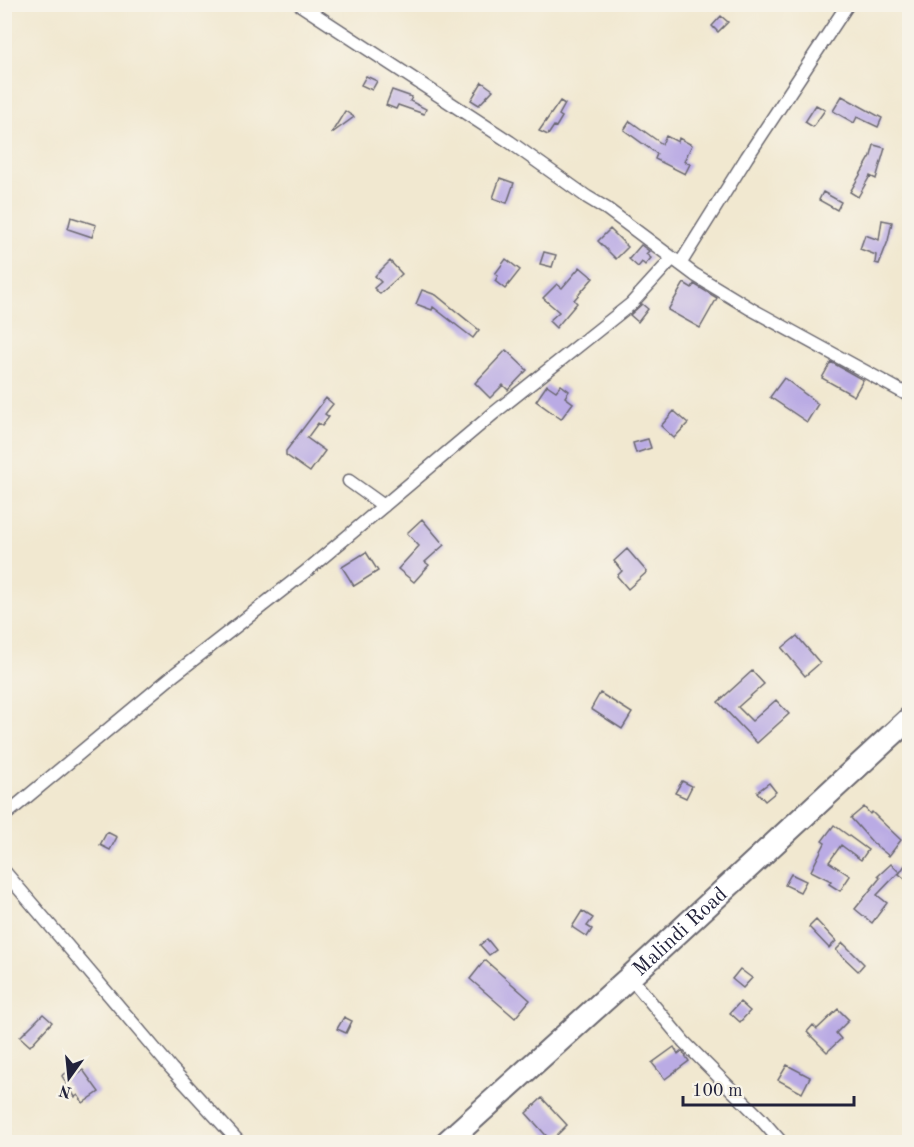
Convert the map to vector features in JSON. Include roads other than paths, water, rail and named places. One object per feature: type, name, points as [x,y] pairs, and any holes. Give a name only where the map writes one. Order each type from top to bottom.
[{"type":"highway","name":"Malindi Road","points":[[447,1143],[909,718]]},
{"type":"street","points":[[299,4],[510,142],[587,197],[607,208],[676,262],[752,309],[909,396]]},
{"type":"street","points":[[4,816],[175,674],[290,585],[494,413],[631,304],[676,262],[848,4]]},
{"type":"street","points":[[349,481],[384,506]]},
{"type":"street","points":[[4,871],[163,1059],[239,1143]]},
{"type":"street","points":[[630,977],[684,1042],[760,1118],[781,1143]]}]
